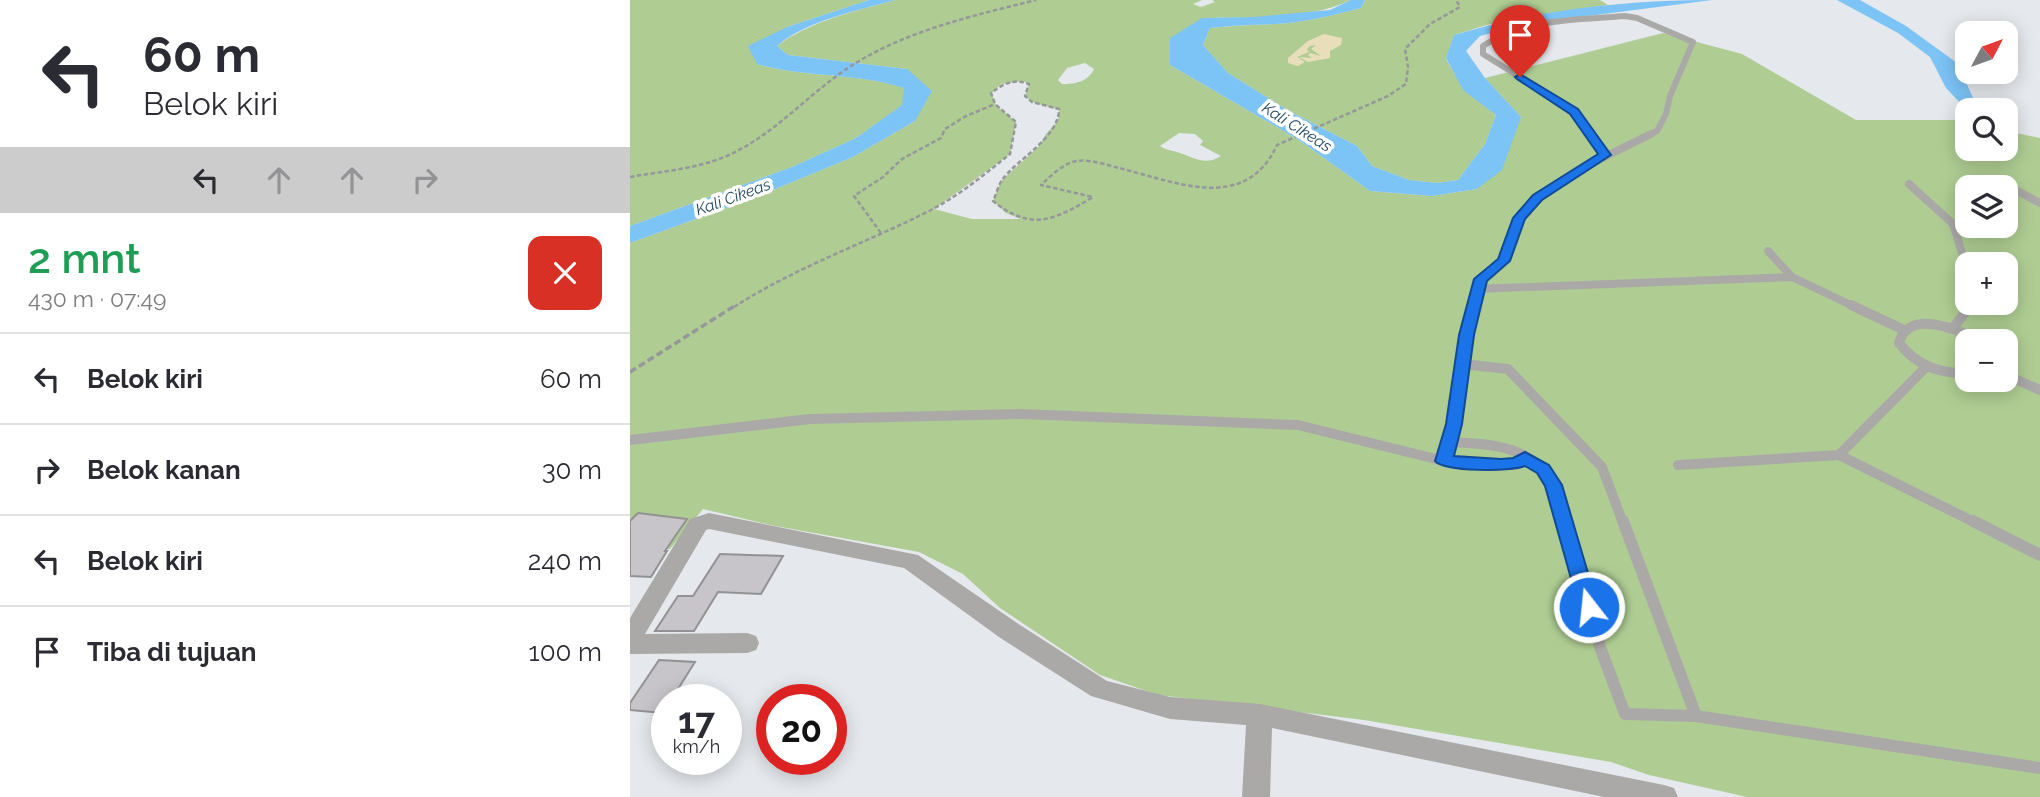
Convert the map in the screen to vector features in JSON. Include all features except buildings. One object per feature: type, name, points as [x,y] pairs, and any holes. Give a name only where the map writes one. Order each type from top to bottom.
[{"type":"street","points":[[630,639],[698,524],[709,522],[877,552],[910,561],[1008,630],[1100,689],[1170,708],[1261,715],[1664,797]]},
{"type":"street","points":[[630,644],[747,643]]},
{"type":"street","points":[[1256,797],[1261,715]]},
{"type":"lane","points":[[1444,461],[1450,442],[1462,364],[1480,279],[1504,261],[1519,218],[1538,197],[1605,155],[1657,131],[1693,42],[1637,18],[1625,16],[1536,26],[1502,33],[1483,46],[1483,54],[1574,111],[1605,155]]},
{"type":"lane","points":[[1909,184],[1952,224],[1961,252]]},
{"type":"lane","points":[[2018,191],[2040,203]]},
{"type":"lane","points":[[1768,251],[1792,277],[1904,330]]},
{"type":"lane","points":[[1476,289],[1792,277]]},
{"type":"lane","points":[[1952,328],[1962,315]]},
{"type":"lane","points":[[1955,329],[1924,324],[1904,330],[1899,336],[1899,343],[1905,351],[1927,366],[1955,372]]},
{"type":"lane","points":[[1462,364],[1508,369],[1602,467],[1696,716]]},
{"type":"lane","points":[[1839,455],[1927,366]]},
{"type":"lane","points":[[2018,380],[2040,390]]},
{"type":"lane","points":[[630,440],[810,419],[1021,414],[1298,425],[1444,461],[1501,465],[1518,463],[1525,458]]},
{"type":"lane","points":[[1450,442],[1506,446],[1516,449],[1543,469],[1553,485],[1600,647],[1625,714],[1696,716],[2040,768]]},
{"type":"lane","points":[[1678,465],[1839,455],[2040,555]]},
{"type":"path","points":[[630,177],[673,170],[728,155],[760,136],[835,77],[891,44],[930,29],[1036,0]]},
{"type":"path","points":[[630,372],[744,300],[813,263],[933,209],[969,186],[1010,154],[1016,122],[995,104],[992,93],[1001,84],[1023,81],[1029,84],[1025,96],[1032,102],[1059,109],[1059,121],[1039,146],[1001,180],[993,201],[1006,213],[1023,220],[1057,218],[1093,197],[1041,185],[1056,171],[1076,161],[1100,163],[1212,190],[1252,178],[1270,160],[1278,145],[1388,96],[1406,84],[1408,67],[1405,49],[1418,31],[1433,20],[1460,7],[1456,0]]},
{"type":"path","points":[[881,233],[854,196],[883,177],[902,159],[941,138],[945,129],[995,104]]},
{"type":"green space","points":[[630,0],[869,0],[787,27],[757,64],[868,79],[905,88],[903,105],[856,138],[792,167],[630,226]]},
{"type":"green space","points":[[895,0],[1202,0],[1193,4],[1201,7],[1215,2],[1212,0],[1351,0],[1316,12],[1297,15],[1202,18],[1170,65],[1299,140],[1370,191],[1432,196],[1477,189],[1521,117],[1485,78],[1663,33],[1742,54],[1856,120],[1955,120],[1955,161],[2018,161],[2018,133],[2040,138],[2040,797],[1747,797],[1649,775],[1611,762],[1364,720],[1158,695],[1100,675],[1000,608],[963,574],[919,552],[770,525],[703,509],[670,549],[630,547],[630,243],[756,197],[853,157],[915,121],[907,69],[788,55],[777,46],[819,23]],"holes":[[[1085,63],[1094,69],[1088,77],[1072,83],[1062,84],[1058,80],[1067,68]],[[1023,81],[1029,84],[1025,96],[1032,102],[1059,110],[1058,121],[1039,146],[1001,181],[993,201],[1006,213],[1021,219],[972,219],[934,209],[1010,154],[1016,122],[995,104],[992,93],[1001,84]],[[1179,133],[1195,134],[1203,141],[1200,145],[1221,156],[1204,161],[1160,146]]]},
{"type":"green space","points":[[1365,0],[1600,0],[1608,5],[1503,20],[1454,35],[1446,59],[1464,90],[1496,115],[1485,144],[1458,180],[1436,183],[1409,180],[1372,166],[1357,146],[1289,111],[1228,73],[1203,45],[1210,28],[1308,20],[1361,8]]},
{"type":"sand","points":[[1324,34],[1342,38],[1341,45],[1330,51],[1330,58],[1308,62],[1299,57],[1312,58],[1308,55],[1310,53],[1321,56],[1311,49],[1316,45],[1310,46],[1307,49],[1309,52],[1297,57],[1305,62],[1298,66],[1288,63],[1288,58],[1308,41]]},
{"type":"water","name":"Kali Cikeas","points":[[869,0],[895,0],[818,23],[803,29],[777,46],[788,55],[907,69],[932,91],[915,121],[853,157],[756,197],[630,243],[630,226],[792,167],[856,138],[902,105],[904,88],[868,79],[793,71],[757,64],[748,46],[787,27]]},
{"type":"water","name":"Kali Cikeas","points":[[1351,0],[1365,0],[1361,8],[1308,20],[1210,28],[1203,45],[1228,73],[1289,111],[1357,146],[1372,166],[1409,180],[1437,183],[1458,180],[1485,144],[1496,115],[1463,90],[1446,58],[1454,35],[1517,19],[1582,8],[1712,0],[1526,24],[1480,36],[1466,51],[1485,78],[1521,117],[1502,170],[1477,189],[1432,196],[1370,191],[1299,140],[1170,65],[1170,38],[1202,18],[1254,17],[1330,10]]},
{"type":"water","points":[[1837,0],[1860,0],[1906,26],[1955,62],[1955,84],[1967,84],[1973,98],[1956,98],[1946,88],[1930,57],[1898,33]]},
{"type":"route","points":[[1520,77],[1574,111],[1591,139],[1605,155],[1538,197],[1519,218],[1504,261],[1480,279],[1466,335],[1454,424],[1444,461],[1501,465],[1518,463],[1525,458],[1543,469],[1553,485],[1589,607]]}]
